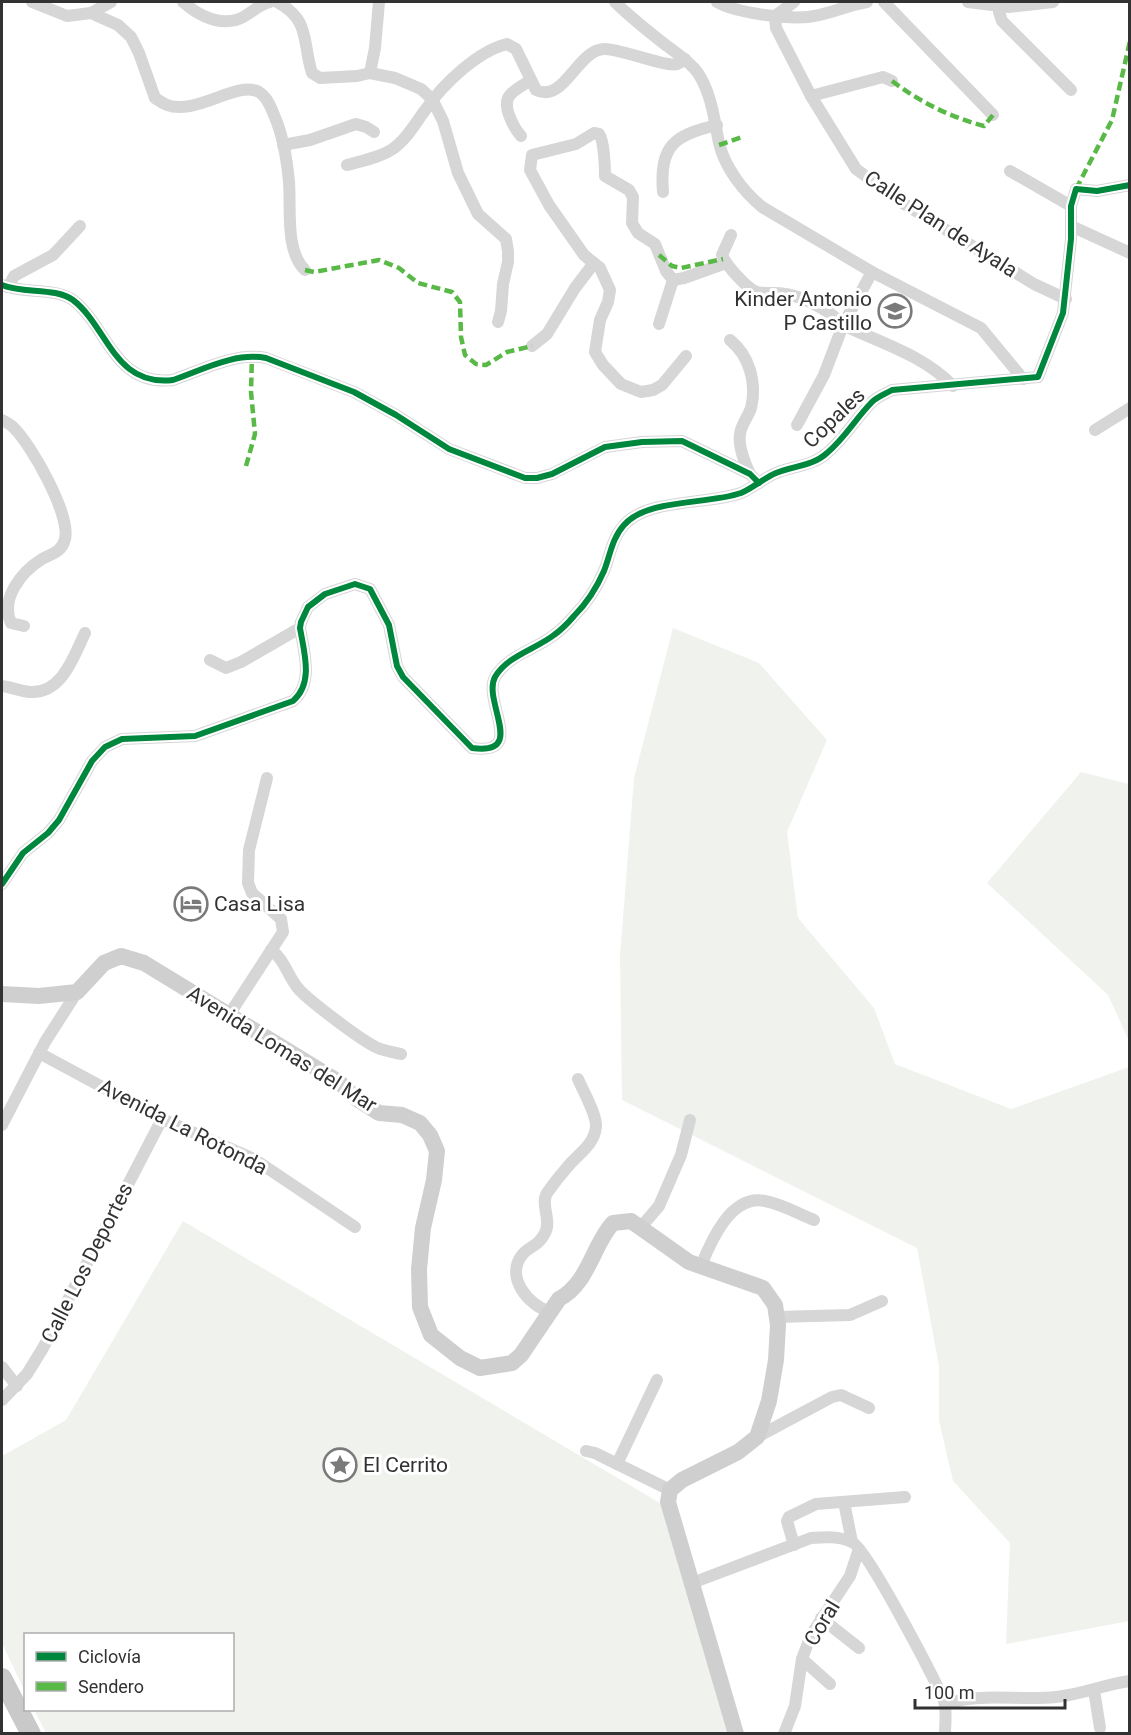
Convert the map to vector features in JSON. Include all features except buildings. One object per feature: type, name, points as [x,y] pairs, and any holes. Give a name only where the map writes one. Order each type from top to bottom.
[{"type":"main road","name":"Avenida Lomas del Mar","points":[[77,992],[104,963],[121,956],[144,963],[339,1082],[357,1099],[379,1113],[402,1115],[420,1123],[430,1135],[437,1151],[434,1180],[423,1228],[419,1269],[420,1307],[431,1335],[460,1358],[480,1368],[512,1364],[521,1356],[559,1299],[567,1294],[585,1272],[607,1229],[613,1223],[631,1221],[689,1262],[764,1288],[775,1305],[776,1360],[769,1401],[757,1437]]},
{"type":"main road","points":[[2,994],[39,996],[77,992]]},
{"type":"main road","points":[[736,1734],[670,1511],[670,1490],[682,1480],[738,1452],[757,1437]]},
{"type":"main road","points":[[2,1678],[31,1734]]},
{"type":"street","points":[[32,2],[67,16],[91,14],[111,2]]},
{"type":"street","points":[[183,2],[210,20],[236,20],[264,3],[270,2]]},
{"type":"street","points":[[277,2],[291,9],[304,28],[307,58],[312,73],[320,78],[370,73],[395,78],[421,89],[432,99],[443,121],[458,173],[478,214],[506,239],[508,262],[498,322]]},
{"type":"street","points":[[370,73],[375,48],[379,2]]},
{"type":"street","points":[[615,2],[685,59],[697,72],[708,92],[717,125],[719,145],[738,182],[750,197],[762,207],[872,272],[981,328],[1023,379],[1038,377],[1063,314],[1071,239],[1071,206],[1076,189],[1097,192],[1130,185]]},
{"type":"street","points":[[717,2],[727,8],[775,16],[809,17],[867,2]]},
{"type":"street","points":[[775,16],[794,2]]},
{"type":"street","points":[[884,2],[993,116]]},
{"type":"street","points":[[968,2],[1000,6],[1053,2]]},
{"type":"street","points":[[1000,6],[1002,21],[1071,90]]},
{"type":"street","points":[[91,14],[118,26],[131,36],[155,98],[168,106],[186,107],[246,89],[260,92],[269,102],[283,146],[289,182],[291,239],[300,265],[305,270]]},
{"type":"street","name":"Calle Plan de Ayala","points":[[775,16],[776,28],[810,96],[856,170],[901,202],[1024,278],[1066,299]]},
{"type":"street","points":[[347,165],[392,150],[401,143],[432,99],[462,69],[499,46],[507,44],[516,49],[536,90],[541,92],[554,90],[588,56],[603,49],[669,65],[675,65],[685,59]]},
{"type":"street","points":[[810,96],[883,77],[892,81]]},
{"type":"street","points":[[522,136],[512,124],[507,101],[510,95],[531,80]]},
{"type":"street","points":[[283,146],[310,140],[356,124],[374,132]]},
{"type":"street","points":[[663,192],[661,170],[667,152],[678,140],[692,131],[717,125]]},
{"type":"street","points":[[674,280],[666,271],[655,244],[638,233],[632,223],[633,197],[629,190],[605,176],[603,139],[599,134],[594,133],[576,144],[532,155],[530,170],[549,205],[584,255],[600,268],[610,290],[608,302],[600,320],[595,352],[603,365],[621,384],[641,392],[662,386],[686,356]]},
{"type":"street","points":[[1010,171],[1071,206]]},
{"type":"street","points":[[80,226],[53,255],[14,276],[5,286],[30,292],[55,293],[71,298],[87,312],[102,338],[123,363],[142,377],[162,382],[240,358],[252,356],[266,358],[354,392],[396,415],[449,449],[525,478],[552,474],[605,447],[642,442],[682,441],[754,479]]},
{"type":"street","points":[[1071,226],[1130,253]]},
{"type":"street","points":[[731,235],[724,249],[725,261],[749,288],[758,292],[786,294],[806,301],[837,317],[843,325],[911,355],[944,376],[953,386]]},
{"type":"street","points":[[674,280],[725,261]]},
{"type":"street","points":[[532,346],[547,334],[575,288],[594,263]]},
{"type":"street","points":[[797,425],[825,375],[843,325],[872,272]]},
{"type":"street","points":[[659,324],[674,280]]},
{"type":"street","points":[[730,340],[743,354],[750,369],[752,405],[739,437],[745,464],[754,479]]},
{"type":"street","name":"Copales","points":[[300,628],[308,607],[325,594],[355,584],[370,589],[389,626],[397,666],[410,686],[472,748],[485,750],[495,747],[501,738],[492,689],[495,678],[503,668],[554,635],[575,615],[600,581],[614,542],[624,525],[637,515],[655,508],[741,493],[754,479],[812,462],[825,455],[839,442],[874,400],[892,390],[1023,379]]},
{"type":"street","points":[[1095,430],[1130,408]]},
{"type":"street","points":[[2,420],[12,425],[56,494],[66,530],[62,548],[35,564],[13,585],[9,594],[6,614],[11,623],[24,626]]},
{"type":"street","points":[[2,884],[23,853],[48,833],[59,820],[92,761],[105,747],[122,739],[195,736],[293,702],[300,695],[307,669],[300,628],[241,662],[226,668],[210,660]]},
{"type":"street","points":[[2,686],[31,692],[46,689],[63,675],[85,633]]},
{"type":"street","points":[[229,1015],[283,932],[281,920],[252,893],[248,883],[249,850],[267,778]]},
{"type":"street","points":[[271,950],[280,956],[288,975],[298,989],[376,1048],[401,1054]]},
{"type":"street","points":[[2,1125],[39,1053],[77,992]]},
{"type":"street","name":"Avenida La Rotonda","points":[[39,1053],[162,1119],[254,1160],[355,1227]]},
{"type":"street","points":[[550,1312],[539,1308],[525,1295],[516,1272],[522,1254],[539,1244],[547,1230],[548,1216],[544,1199],[548,1192],[572,1162],[585,1152],[593,1138],[596,1125],[578,1079]]},
{"type":"street","name":"Calle Los Deportes","points":[[2,1400],[27,1374],[57,1325],[162,1119]]},
{"type":"street","points":[[641,1227],[659,1206],[681,1155],[690,1120]]},
{"type":"street","points":[[701,1266],[714,1235],[744,1203],[752,1200],[766,1201],[814,1220]]},
{"type":"street","points":[[777,1317],[850,1315],[882,1301]]},
{"type":"street","points":[[2,1367],[17,1386]]},
{"type":"street","points":[[617,1464],[657,1380]]},
{"type":"street","points":[[757,1437],[832,1396],[841,1395],[869,1408]]},
{"type":"street","points":[[586,1451],[595,1453],[670,1490]]},
{"type":"street","points":[[794,1545],[787,1525],[789,1517],[816,1504],[905,1497]]},
{"type":"street","points":[[844,1502],[856,1545],[870,1562],[945,1704],[945,1734]]},
{"type":"street","points":[[692,1583],[811,1538],[831,1536],[856,1545]]},
{"type":"street","name":"Coral","points":[[784,1734],[795,1706],[802,1659],[811,1635],[850,1576],[856,1545]]},
{"type":"street","points":[[821,1618],[859,1648]]},
{"type":"street","points":[[802,1659],[830,1684]]},
{"type":"street","points":[[945,1704],[969,1698],[1053,1698],[1077,1695],[1130,1682]]},
{"type":"street","points":[[1094,1690],[1100,1728]]},
{"type":"shaded area","points":[[673,628],[759,663],[827,740],[787,832],[798,918],[874,1008],[895,1064],[1011,1109],[1129,1067],[1129,1621],[1006,1644],[1010,1543],[953,1481],[939,1421],[939,1366],[917,1248],[622,1100],[620,956],[634,778]]},
{"type":"shaded area","points":[[1081,772],[1129,784],[1129,1041],[1108,995],[987,883]]},
{"type":"shaded area","points":[[183,1221],[660,1503],[728,1733],[46,1733],[35,1711],[234,1711],[234,1633],[24,1633],[24,1690],[2,1643],[2,1456],[66,1420]]},
{"type":"marked path","points":[[1076,189],[1112,120],[1130,41]]},
{"type":"marked path","points":[[892,81],[913,96],[959,118],[984,126],[993,115]]},
{"type":"marked path","points":[[719,145],[742,137]]},
{"type":"marked path","points":[[659,255],[672,266],[681,268],[723,259]]},
{"type":"marked path","points":[[305,270],[314,272],[379,260],[399,268],[418,283],[452,292],[460,302],[461,337],[465,355],[476,364],[486,365],[507,352],[532,346]]},
{"type":"marked path","points":[[246,466],[255,434],[251,392],[252,355]]},
{"type":"cycle path","points":[[2,884],[23,853],[48,833],[59,820],[92,761],[105,747],[122,739],[195,736],[293,701],[304,685],[306,667],[300,628],[308,607],[325,594],[355,584],[370,589],[389,625],[397,666],[403,677],[472,748],[489,748],[497,744],[500,725],[494,699],[495,677],[514,658],[547,640],[567,624],[591,595],[604,571],[617,536],[624,525],[635,516],[663,506],[741,493],[776,473],[816,461],[833,447],[872,402],[892,390],[1038,377],[1063,313],[1071,239],[1071,206],[1076,189],[1097,191],[1130,185]]},
{"type":"cycle path","points":[[2,285],[10,288],[57,293],[73,300],[85,311],[125,365],[137,374],[153,380],[173,380],[231,360],[266,358],[354,392],[396,415],[449,449],[525,478],[552,474],[605,447],[642,442],[682,441],[750,474],[759,483]]},
{"type":"place","name":"Kinder Antonio P Castillo","points":[[895,311]]},
{"type":"place","name":"Casa Lisa","points":[[191,904]]},
{"type":"place","name":"El Cerrito","points":[[340,1465]]}]
